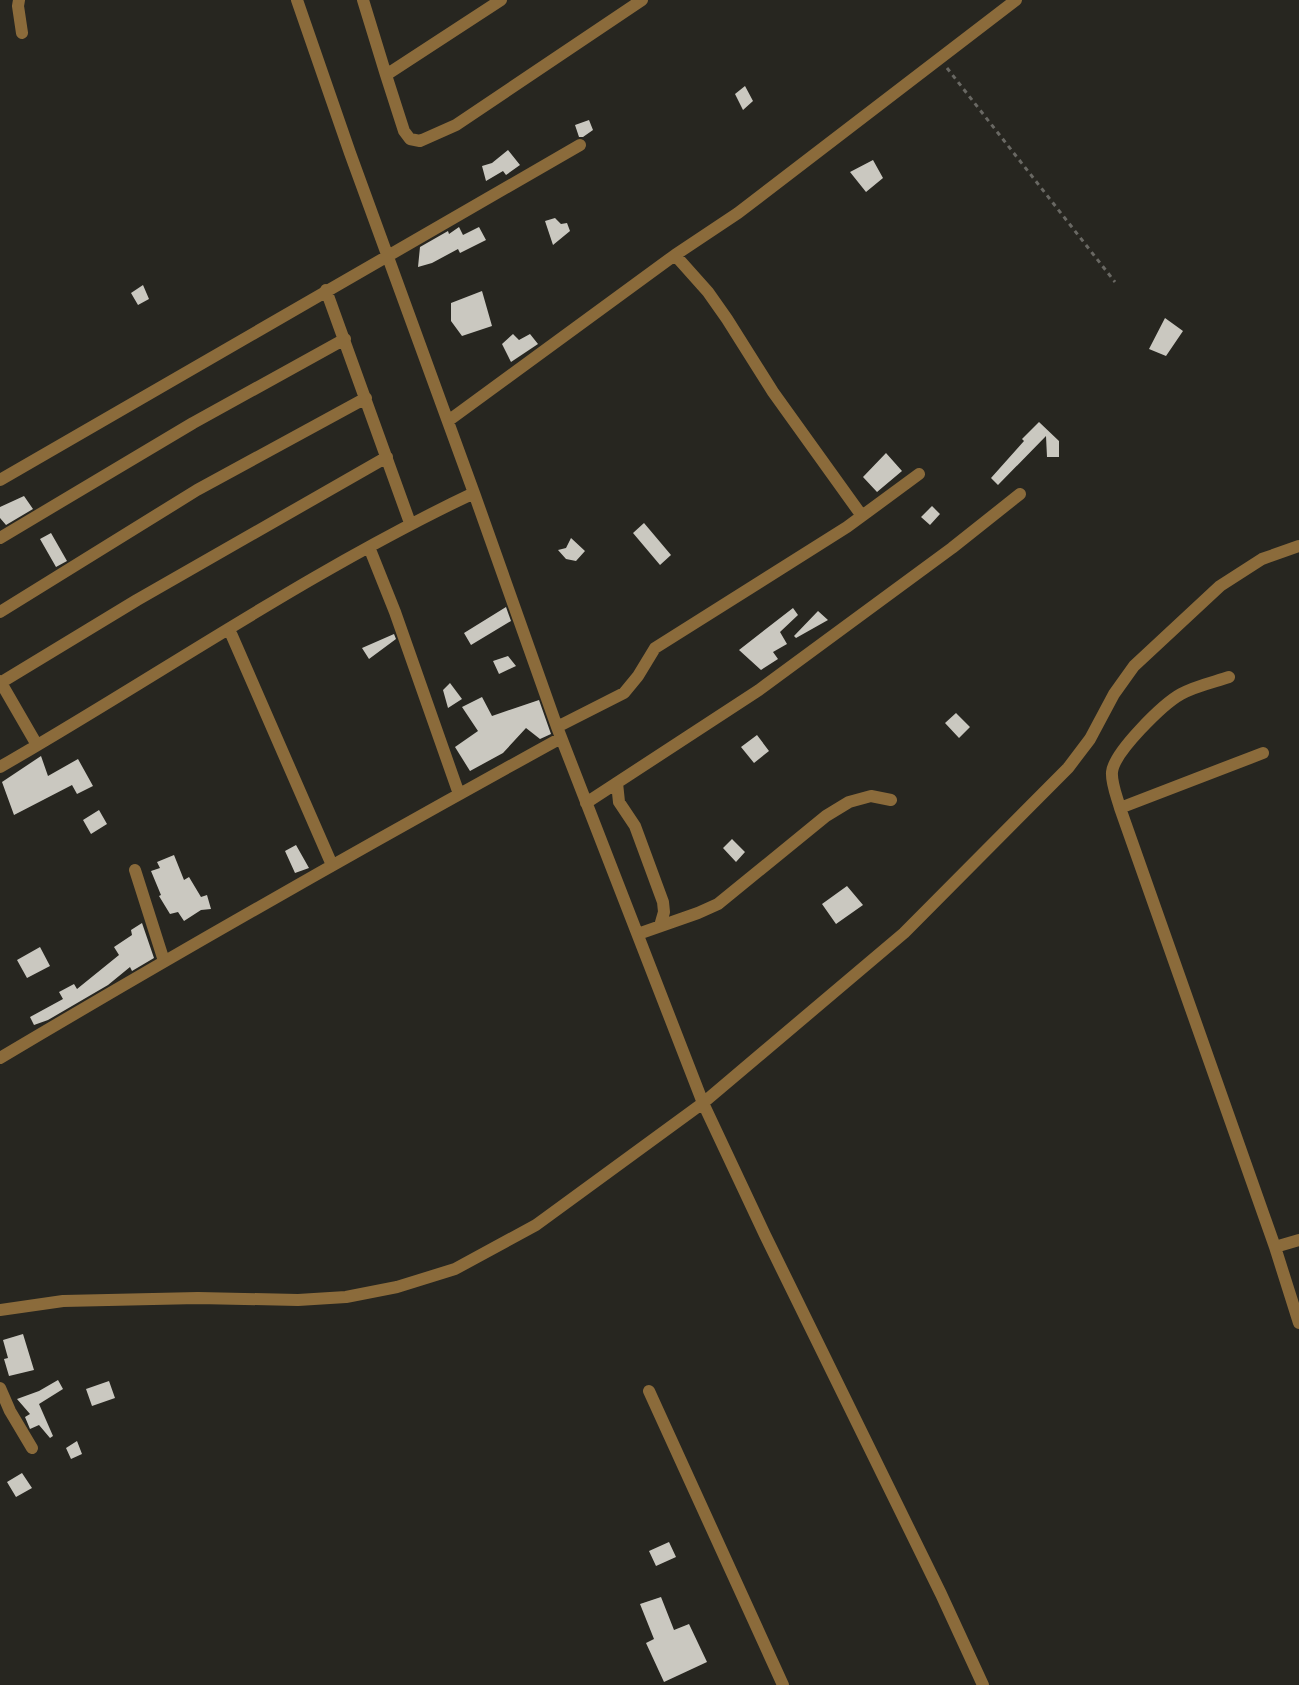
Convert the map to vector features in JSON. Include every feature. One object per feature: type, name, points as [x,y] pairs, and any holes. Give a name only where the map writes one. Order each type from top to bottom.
[{"type":"street","points":[[19,0],[22,33]]},
{"type":"street","points":[[297,0],[559,733],[703,1102],[983,1685]]},
{"type":"street","points":[[363,0],[404,131],[410,139],[420,141],[456,124],[642,0]]},
{"type":"street","points":[[386,75],[501,0]]},
{"type":"street","points":[[448,421],[675,255],[738,213],[1016,0]]},
{"type":"street","points":[[0,480],[580,145]]},
{"type":"street","points":[[675,255],[708,292],[773,392],[862,516]]},
{"type":"street","points":[[326,290],[410,523]]},
{"type":"street","points":[[0,538],[193,423],[345,339]]},
{"type":"street","points":[[0,612],[197,490],[366,398]]},
{"type":"street","points":[[37,745],[0,682],[137,600],[387,457]]},
{"type":"street","points":[[0,1058],[164,961],[459,794],[624,693],[656,648],[786,567],[920,474]]},
{"type":"street","points":[[0,767],[410,523],[474,493]]},
{"type":"street","points":[[586,803],[759,690],[952,548],[1020,494]]},
{"type":"street","points":[[0,1310],[63,1301],[198,1298],[298,1300],[346,1297],[397,1287],[455,1269],[536,1225],[703,1102],[904,933],[1068,768],[1090,739],[1114,694],[1134,666],[1220,586],[1262,560],[1299,546]]},
{"type":"street","points":[[369,547],[398,621],[459,794]]},
{"type":"street","points":[[229,629],[332,865]]},
{"type":"street","points":[[1229,677],[1181,694],[1162,709],[1123,748],[1114,762],[1112,775],[1120,808],[1275,1247],[1299,1323]]},
{"type":"street","points":[[1120,808],[1263,753]]},
{"type":"street","points":[[617,783],[619,802],[635,826],[663,902],[664,912],[660,926]]},
{"type":"street","points":[[638,934],[718,904],[826,816],[849,802],[871,796],[891,800]]},
{"type":"street","points":[[135,870],[164,961]]},
{"type":"street","points":[[1275,1247],[1299,1240]]},
{"type":"street","points":[[0,1388],[10,1411],[32,1448]]},
{"type":"street","points":[[649,1391],[783,1685]]},
{"type":"path","points":[[940,60],[1115,282]]},
{"type":"building","points":[[745,86],[753,101],[743,110],[735,94]]},
{"type":"building","points":[[589,120],[593,130],[579,137],[575,125]]},
{"type":"building","points":[[508,150],[520,165],[506,175],[503,171],[486,181],[482,166],[492,163]]},
{"type":"building","points":[[873,160],[883,178],[866,192],[850,172]]},
{"type":"building","points":[[555,218],[561,224],[567,223],[570,231],[553,245],[545,221]]},
{"type":"building","points":[[459,227],[463,235],[479,227],[486,240],[460,253],[458,249],[432,263],[418,267],[420,247]]},
{"type":"building","points":[[143,285],[149,299],[138,305],[131,293]]},
{"type":"building","points":[[482,291],[492,326],[462,336],[451,321],[451,303]]},
{"type":"building","points":[[1165,318],[1183,331],[1166,356],[1149,349]]},
{"type":"building","points":[[513,334],[519,340],[530,334],[538,344],[511,362],[502,344]]},
{"type":"building","points":[[1039,422],[1059,441],[1059,457],[1047,457],[1046,436],[998,485],[991,478],[1024,441],[1022,439]]},
{"type":"building","points":[[886,453],[902,471],[877,492],[863,477]]},
{"type":"building","points":[[24,496],[33,509],[6,525],[0,518],[0,507]]},
{"type":"building","points":[[932,506],[940,514],[930,525],[921,517]]},
{"type":"building","points":[[644,523],[671,555],[660,565],[633,533]]},
{"type":"building","points":[[51,533],[67,561],[56,567],[40,539]]},
{"type":"building","points":[[571,538],[585,551],[576,561],[566,559],[558,550],[566,548]]},
{"type":"building","points":[[506,607],[511,621],[471,645],[464,633]]},
{"type":"building","points":[[793,608],[798,615],[780,632],[787,644],[773,652],[778,659],[761,670],[739,650]]},
{"type":"building","points":[[818,611],[828,620],[796,638],[794,636]]},
{"type":"building","points":[[394,634],[396,639],[369,659],[362,648]]},
{"type":"building","points":[[508,656],[516,666],[499,674],[493,661]]},
{"type":"building","points":[[450,683],[462,699],[448,708],[443,690]]},
{"type":"building","points":[[482,697],[492,716],[539,700],[551,734],[540,739],[526,728],[503,753],[470,771],[455,747],[478,731],[462,707]]},
{"type":"building","points":[[956,713],[970,727],[959,738],[945,723]]},
{"type":"building","points":[[757,735],[769,751],[754,763],[741,747]]},
{"type":"building","points":[[41,756],[48,776],[78,759],[93,786],[77,794],[72,785],[14,815],[2,782]]},
{"type":"building","points":[[99,810],[107,824],[91,834],[83,820]]},
{"type":"building","points":[[732,839],[745,852],[736,862],[723,848]]},
{"type":"building","points":[[296,845],[309,868],[295,873],[285,851]]},
{"type":"building","points":[[174,855],[184,880],[189,877],[201,897],[207,895],[211,909],[201,910],[184,921],[178,912],[170,914],[159,896],[161,895],[151,871],[160,868],[157,862]]},
{"type":"building","points":[[847,886],[863,905],[836,924],[822,904]]},
{"type":"building","points":[[142,923],[154,958],[132,971],[130,967],[108,985],[48,1020],[34,1025],[30,1017],[63,999],[59,992],[74,984],[77,989],[119,955],[114,947],[132,935],[131,930]]},
{"type":"building","points":[[40,947],[50,966],[27,978],[17,960]]},
{"type":"building","points":[[23,1334],[34,1370],[9,1376],[4,1359],[8,1358],[3,1340]]},
{"type":"building","points":[[58,1380],[63,1389],[39,1404],[53,1436],[50,1438],[39,1425],[30,1429],[25,1417],[30,1414],[17,1399],[39,1391]]},
{"type":"building","points":[[109,1381],[115,1398],[92,1406],[86,1389]]},
{"type":"building","points":[[77,1441],[82,1454],[71,1459],[66,1448]]},
{"type":"building","points":[[22,1473],[32,1488],[16,1497],[7,1482]]},
{"type":"building","points":[[669,1542],[676,1557],[656,1566],[649,1551]]},
{"type":"building","points":[[661,1597],[674,1630],[689,1624],[707,1662],[664,1682],[646,1643],[654,1639],[640,1604]]}]
